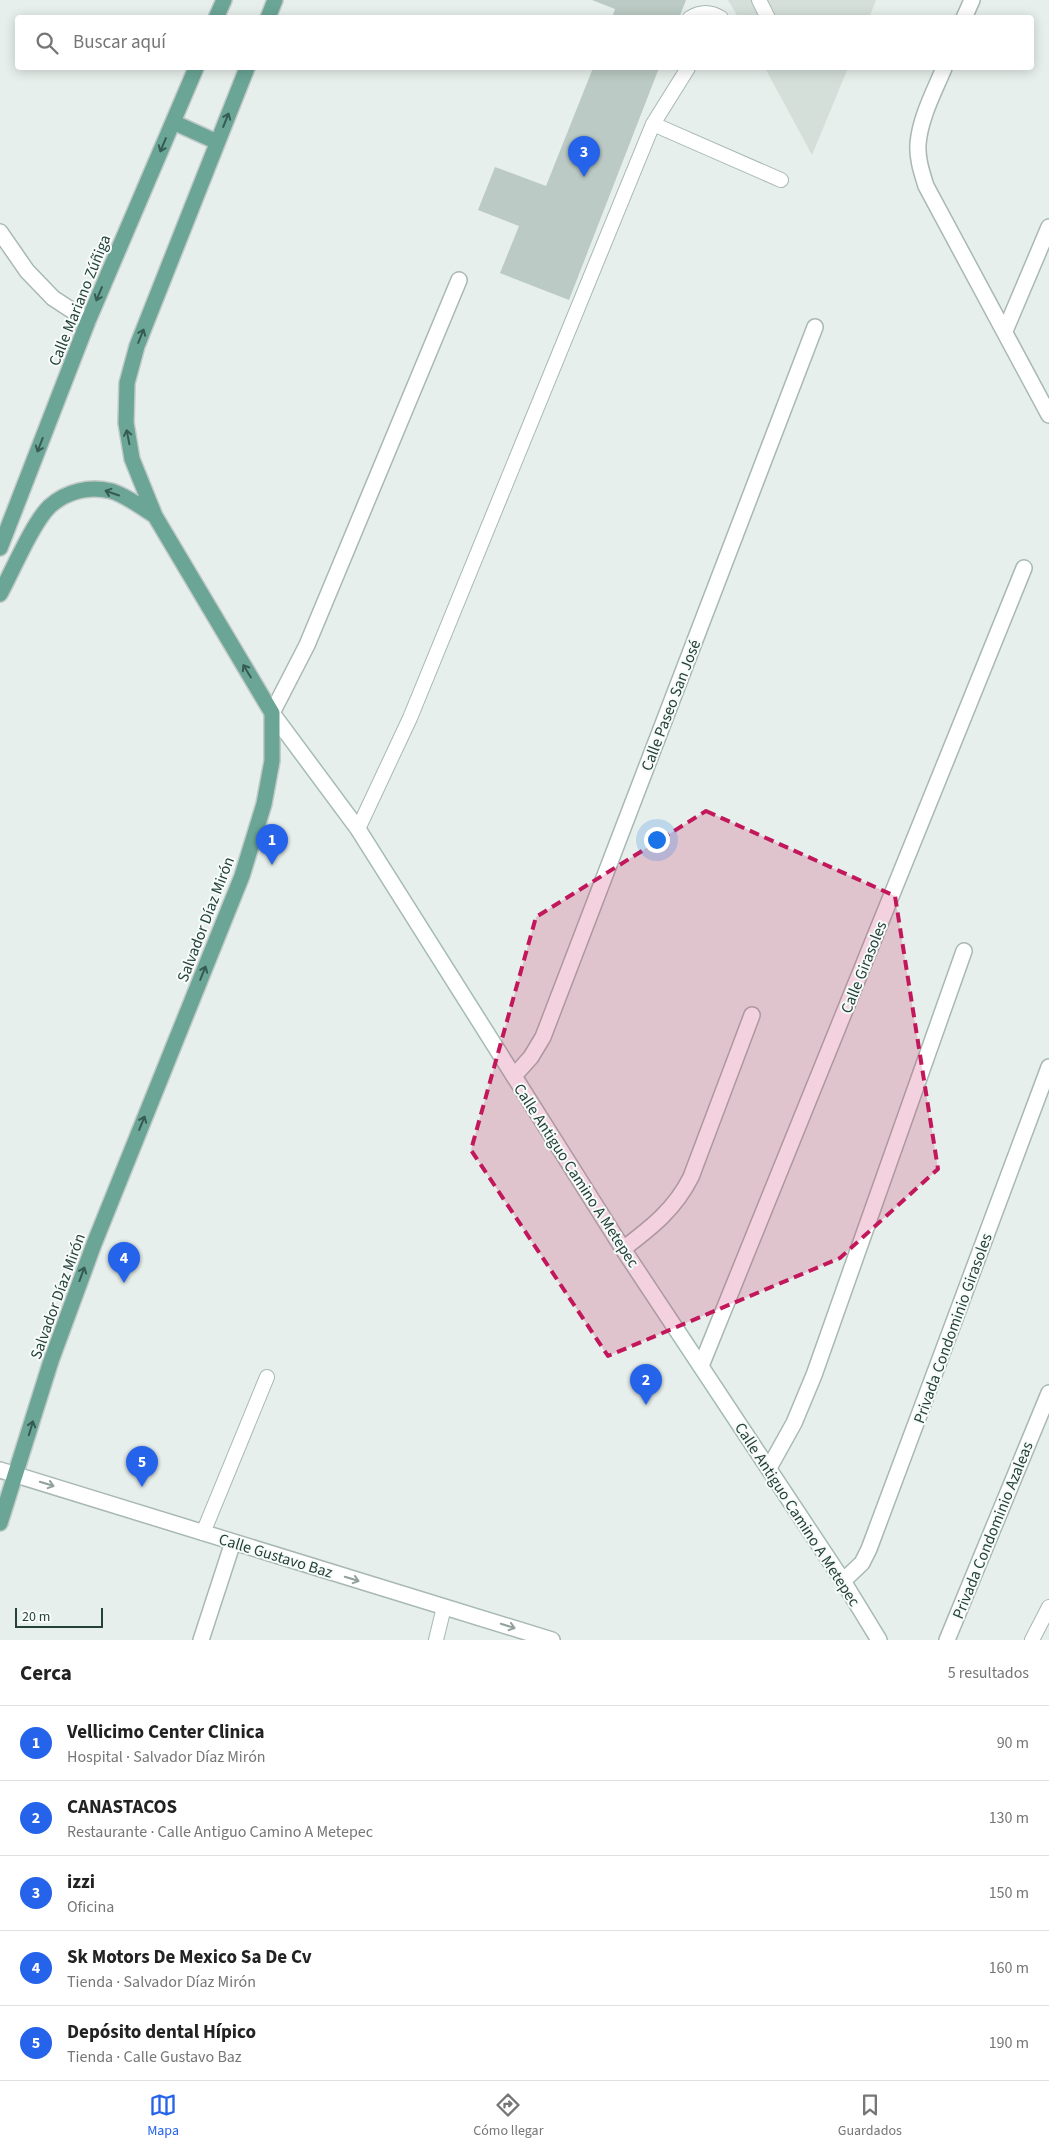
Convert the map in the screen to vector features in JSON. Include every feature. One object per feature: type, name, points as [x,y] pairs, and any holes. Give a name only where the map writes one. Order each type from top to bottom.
[{"type":"main road","points":[[217,15],[224,0]]},
{"type":"main road","points":[[269,15],[274,0]]},
{"type":"main road","name":"Calle Mariano Zúñiga","points":[[0,548],[88,320],[195,70]]},
{"type":"main road","points":[[246,70],[137,346],[127,383],[126,424],[132,459],[155,516],[272,713]]},
{"type":"main road","points":[[173,122],[218,142]]},
{"type":"main road","points":[[0,594],[38,523],[50,506],[72,492],[92,488],[113,492],[155,516]]},
{"type":"main road","name":"Salvador Díaz Mirón","points":[[0,1523],[17,1475],[51,1361],[90,1253],[242,876],[264,804],[272,761],[272,713]]},
{"type":"street","points":[[965,15],[972,0]]},
{"type":"street","points":[[943,70],[923,118],[918,144],[919,163],[926,186],[1049,415]]},
{"type":"street","points":[[1005,331],[1049,227]]},
{"type":"street","points":[[0,232],[27,272],[53,298],[88,320]]},
{"type":"street","points":[[272,713],[307,645],[459,280]]},
{"type":"street","name":"Calle Paseo San José","points":[[514,1076],[530,1057],[543,1037],[815,327]]},
{"type":"street","name":"Calle Girasoles","points":[[701,1366],[1024,568]]},
{"type":"street","name":"Calle Antiguo Camino A Metepec","points":[[272,713],[358,829],[623,1249],[843,1581],[879,1640]]},
{"type":"street","points":[[769,1468],[794,1423],[814,1376],[964,951]]},
{"type":"street","points":[[623,1249],[671,1210],[682,1195],[691,1177],[752,1015]]},
{"type":"street","name":"Privada Condominio Girasoles","points":[[843,1581],[862,1563],[869,1549],[1049,1068]]},
{"type":"street","name":"Privada Condominio Azaleas","points":[[947,1640],[1049,1393]]},
{"type":"street","name":"Calle Gustavo Baz","points":[[0,1470],[552,1640]]},
{"type":"street","points":[[201,1640],[233,1542]]},
{"type":"lane","points":[[759,0],[766,15]]},
{"type":"lane","points":[[695,15],[705,6],[716,15]]},
{"type":"lane","points":[[358,829],[410,718],[653,124],[687,70]]},
{"type":"lane","points":[[653,124],[781,180]]},
{"type":"lane","points":[[203,1533],[268,1377]]},
{"type":"lane","points":[[436,1640],[444,1607]]},
{"type":"lane","points":[[1032,1640],[1049,1607]]},
{"type":"highlighted area","points":[[706,811],[895,896],[938,1169],[840,1258],[608,1356],[471,1150],[536,917]]},
{"type":"shaded area","points":[[728,0],[876,0],[870,15],[737,15]]},
{"type":"shaded area","points":[[766,70],[847,70],[812,155]]},
{"type":"building","points":[[592,0],[686,0],[680,15],[613,15],[615,9]]},
{"type":"building","points":[[592,70],[658,70],[569,300],[500,273],[519,226],[478,210],[495,167],[546,186]]},
{"type":"place","name":"izzi","points":[[584,177]]},
{"type":"place","name":"Vellicimo Center Clinica","points":[[272,865]]},
{"type":"place","name":"Sk Motors De Mexico Sa De Cv","points":[[124,1283]]},
{"type":"place","name":"CANASTACOS","points":[[646,1405]]},
{"type":"place","name":"Depósito dental Hípico","points":[[142,1487]]}]
